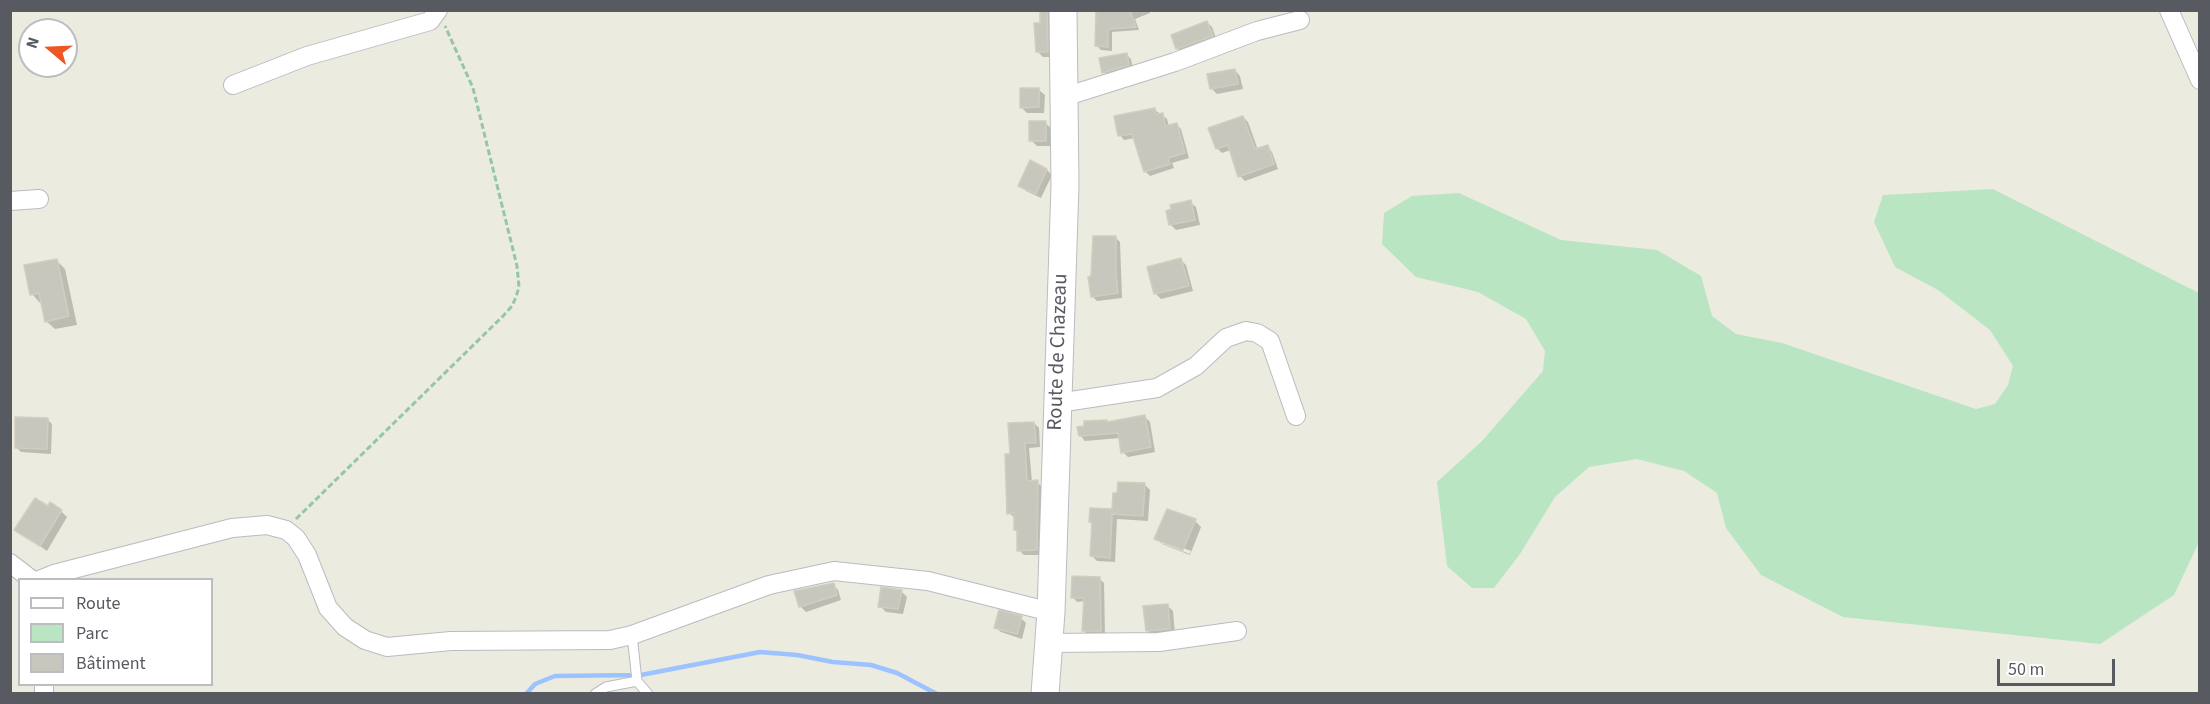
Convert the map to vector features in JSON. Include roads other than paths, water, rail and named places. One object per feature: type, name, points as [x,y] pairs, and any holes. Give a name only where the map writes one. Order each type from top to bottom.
[{"type":"main road","name":"Route de Chazeau","points":[[1045,693],[1051,612],[1065,184],[1063,10]]},
{"type":"street","points":[[2169,10],[2199,80]]},
{"type":"street","points":[[233,85],[307,56],[430,21],[437,13]]},
{"type":"street","points":[[1064,97],[1175,62],[1257,31],[1300,20]]},
{"type":"street","points":[[10,201],[39,199]]},
{"type":"street","points":[[1058,402],[1157,388],[1196,366],[1226,338],[1246,331],[1257,333],[1270,341],[1296,416]]},
{"type":"street","points":[[42,578],[232,528],[267,525],[286,530],[296,538],[307,555],[328,608],[345,627],[365,640],[387,647],[451,641],[610,640],[632,635],[769,585],[834,571],[928,581],[1051,612]]},
{"type":"street","points":[[10,564],[31,578]]},
{"type":"street","points":[[1049,643],[1159,642],[1237,631]]},
{"type":"lane","points":[[632,635],[637,681],[648,693]]},
{"type":"lane","points":[[595,693],[606,687],[637,681]]},
{"type":"waterway","points":[[526,694],[535,684],[555,676],[641,675],[760,652],[871,665],[897,673],[937,694]]}]
